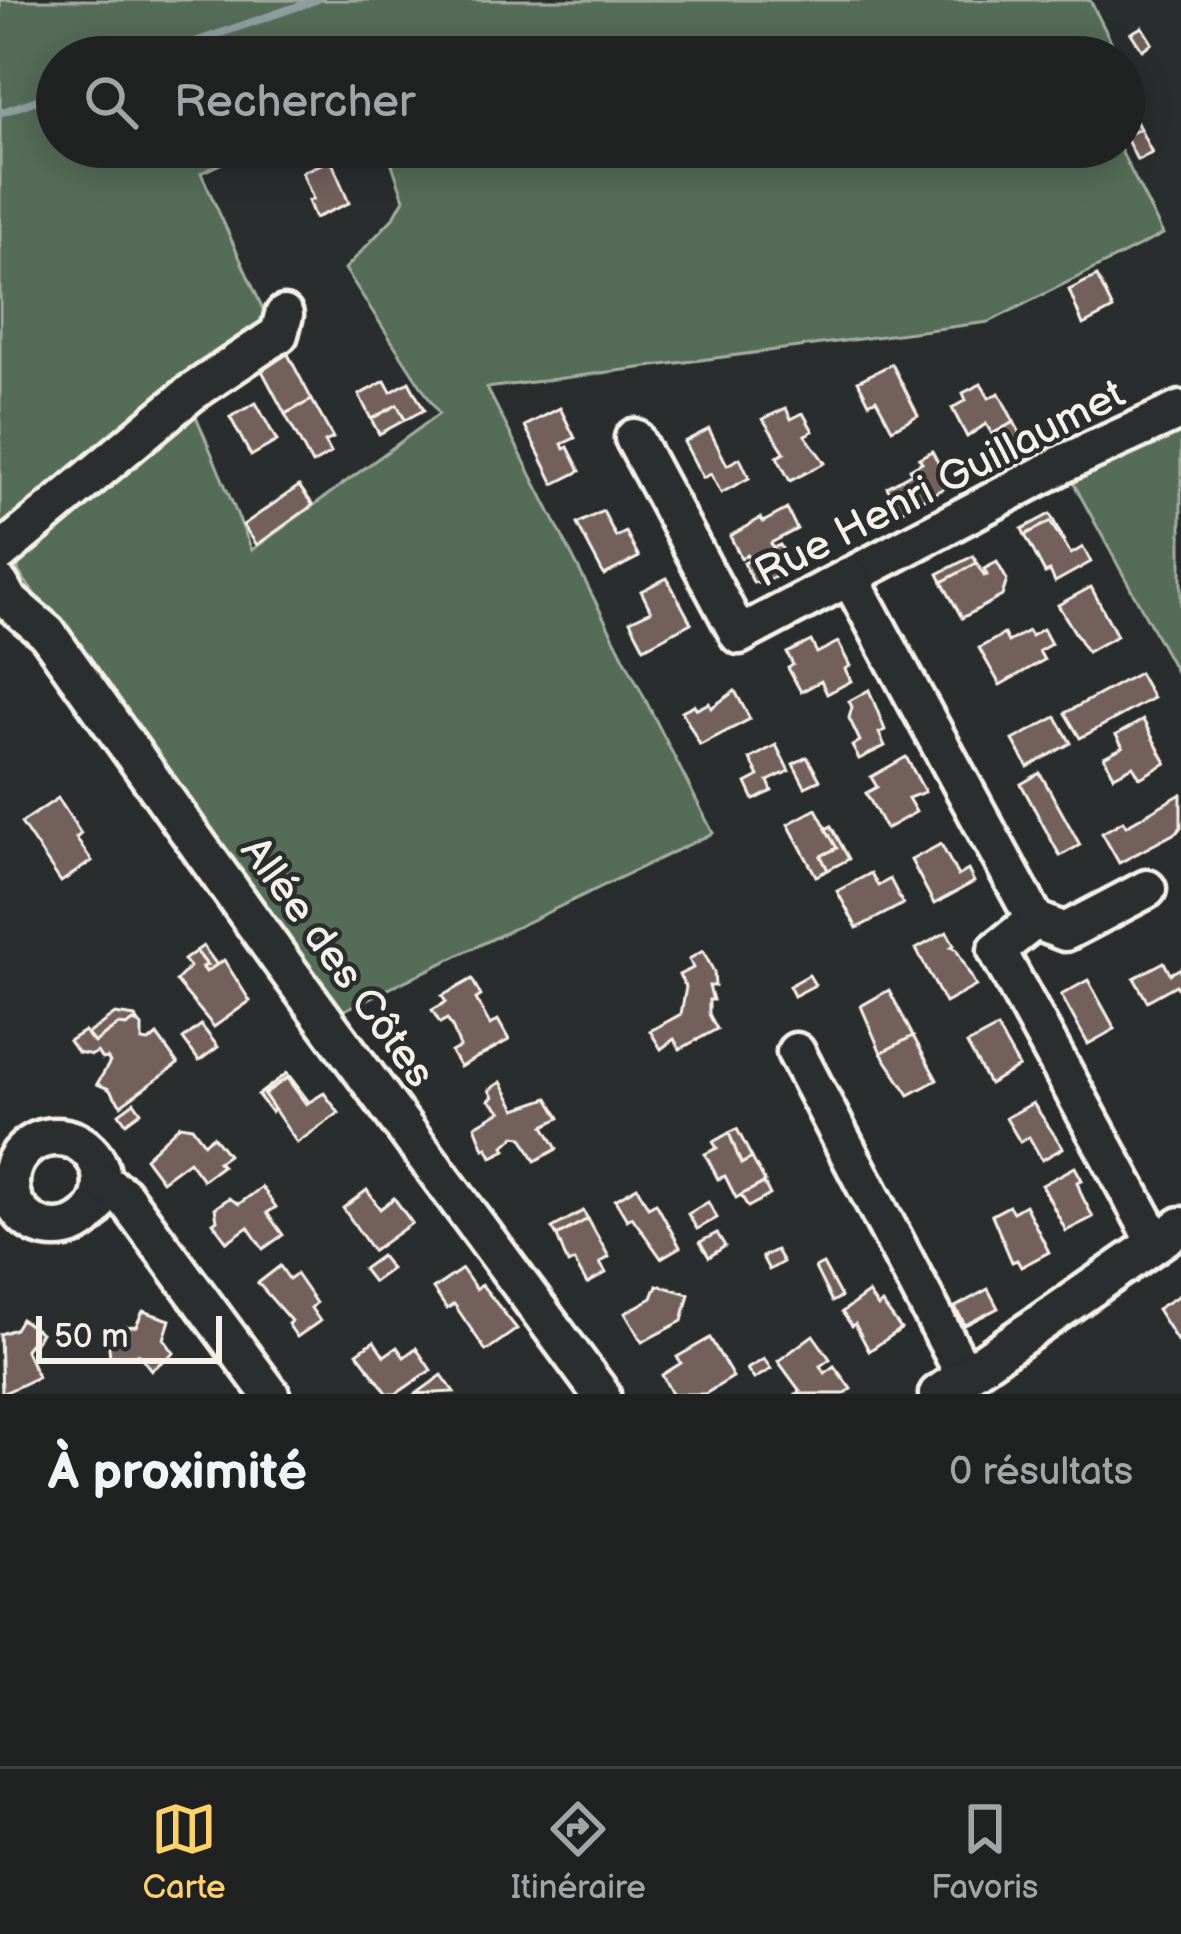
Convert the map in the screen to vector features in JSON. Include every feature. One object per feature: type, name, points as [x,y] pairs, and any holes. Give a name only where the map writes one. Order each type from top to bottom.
[{"type":"street","points":[[0,554],[191,393],[279,334],[284,315]]},
{"type":"street","name":"Rue Henri Guillaumet","points":[[634,438],[740,635],[1067,462],[1181,410]]},
{"type":"street","points":[[850,578],[1035,920],[1065,932],[1147,889]]},
{"type":"street","name":"Allée des Côtes","points":[[0,585],[8,600],[47,633],[281,961],[601,1394]]},
{"type":"street","points":[[796,1052],[972,1382],[1169,1234],[997,950],[1035,920]]},
{"type":"street","points":[[102,1182],[123,1195],[270,1394]]},
{"type":"green space","points":[[0,0],[1090,0],[1108,36],[36,36],[36,168],[212,168],[201,173],[267,318],[0,541]]},
{"type":"green space","points":[[393,168],[1130,168],[1163,234],[989,322],[487,388],[713,833],[334,1015],[18,571],[18,556],[193,409],[252,550],[439,414],[345,269],[394,217],[404,199]]},
{"type":"green space","points":[[1181,422],[1181,681],[1068,473]]},
{"type":"building","points":[[1142,27],[1152,43],[1145,48],[1145,36],[1131,33]]},
{"type":"building","points":[[334,168],[349,203],[315,218],[302,172]]},
{"type":"building","points":[[1097,276],[1113,309],[1083,325],[1069,290]]},
{"type":"building","points":[[282,343],[312,400],[285,414],[260,367]]},
{"type":"building","points":[[892,364],[918,415],[892,429],[876,399],[869,403],[858,381]]},
{"type":"building","points":[[385,381],[391,392],[409,382],[424,410],[405,420],[397,405],[371,419],[359,395]]},
{"type":"building","points":[[981,384],[989,398],[999,393],[1014,422],[992,434],[986,424],[967,437],[952,408],[966,400],[963,393]]},
{"type":"building","points":[[312,400],[333,438],[325,442],[331,453],[312,464],[285,414]]},
{"type":"building","points":[[256,403],[277,441],[251,456],[230,417]]},
{"type":"building","points":[[397,405],[405,420],[379,434],[371,419]]},
{"type":"building","points":[[560,408],[575,438],[562,444],[580,471],[554,484],[525,426]]},
{"type":"building","points":[[786,408],[791,419],[803,413],[813,431],[805,435],[825,463],[790,481],[777,457],[785,453],[763,419]]},
{"type":"building","points":[[1014,422],[1026,444],[1004,456],[992,434]]},
{"type":"building","points":[[709,429],[727,465],[740,458],[749,478],[721,493],[711,474],[703,478],[684,442]]},
{"type":"building","points":[[932,451],[950,485],[900,511],[887,487],[912,473],[910,469],[922,462],[919,458]]},
{"type":"building","points":[[299,486],[313,505],[257,545],[243,525]]},
{"type":"building","points":[[787,509],[797,529],[771,543],[773,548],[780,545],[792,568],[762,584],[753,582],[744,563],[750,560],[747,555],[741,558],[730,536]]},
{"type":"building","points":[[603,511],[616,537],[626,532],[639,557],[604,575],[577,524]]},
{"type":"building","points":[[1050,514],[1064,541],[1061,543],[1050,522],[1025,535],[1022,529]]},
{"type":"building","points":[[1050,522],[1071,554],[1083,547],[1091,562],[1055,582],[1025,535]]},
{"type":"building","points":[[973,556],[977,563],[942,582],[938,574]]},
{"type":"building","points":[[997,562],[1007,580],[1002,596],[962,618],[942,582],[977,563],[987,575],[984,569]]},
{"type":"building","points":[[667,578],[691,623],[644,648],[630,621],[651,611],[641,591]]},
{"type":"building","points":[[1091,587],[1117,636],[1087,652],[1058,605]]},
{"type":"building","points":[[1043,629],[1051,644],[1039,651],[1044,660],[1000,685],[979,648],[1004,634],[1008,642]]},
{"type":"building","points":[[811,641],[817,653],[838,642],[850,666],[845,669],[851,681],[827,694],[821,681],[801,692],[788,668],[793,665],[787,653]]},
{"type":"building","points":[[1139,673],[1153,698],[1080,738],[1065,713]]},
{"type":"building","points":[[869,690],[885,730],[879,733],[885,746],[859,759],[852,746],[860,741],[849,718],[849,701]]},
{"type":"building","points":[[735,691],[750,719],[700,745],[682,711],[709,703],[711,708]]},
{"type":"building","points":[[1056,717],[1071,743],[1028,767],[1013,740]]},
{"type":"building","points":[[1143,720],[1166,763],[1140,778],[1133,766],[1114,776],[1104,757],[1123,747],[1116,735]]},
{"type":"building","points":[[776,745],[789,771],[768,781],[772,791],[754,800],[746,783],[759,776],[750,759]]},
{"type":"building","points":[[807,757],[820,780],[805,787],[793,764]]},
{"type":"building","points":[[906,757],[925,792],[908,798],[916,812],[886,829],[866,793],[877,787],[871,777]]},
{"type":"building","points":[[1040,773],[1080,845],[1060,856],[1021,784]]},
{"type":"building","points":[[1181,794],[1177,832],[1119,863],[1102,833],[1123,821],[1126,826]]},
{"type":"building","points":[[58,798],[92,861],[61,882],[21,823]]},
{"type":"building","points":[[816,809],[837,848],[821,856],[828,870],[816,876],[788,824]]},
{"type":"building","points":[[831,826],[849,859],[828,870],[821,856],[837,848],[826,829]]},
{"type":"building","points":[[941,844],[958,876],[968,870],[974,882],[934,904],[911,860]]},
{"type":"building","points":[[871,873],[878,886],[890,879],[903,904],[857,928],[837,891]]},
{"type":"building","points":[[947,932],[976,986],[945,1003],[916,949]]},
{"type":"building","points":[[203,946],[217,965],[206,972],[202,967],[207,965],[196,951]]},
{"type":"building","points":[[196,951],[207,965],[202,967],[206,972],[224,960],[250,1001],[214,1027],[176,981],[190,967],[184,960]]},
{"type":"building","points":[[703,951],[714,972],[709,1014],[717,1029],[680,1049],[674,1039],[661,1049],[650,1031],[681,1014],[686,987],[679,975],[693,968],[689,959]]},
{"type":"building","points":[[1164,962],[1170,974],[1181,968],[1181,993],[1176,985],[1147,1001],[1134,978]]},
{"type":"building","points":[[809,975],[815,985],[794,996],[789,986]]},
{"type":"building","points":[[472,979],[490,1025],[498,1020],[509,1040],[460,1067],[451,1052],[460,1047],[453,1029],[447,1019],[440,1023],[432,1010],[446,1002],[442,996]]},
{"type":"building","points":[[1088,980],[1115,1029],[1088,1044],[1061,995]]},
{"type":"building","points":[[889,990],[913,1036],[881,1053],[861,1006]]},
{"type":"building","points":[[115,1014],[135,1017],[141,1025],[134,1021],[118,1025],[94,1043],[87,1034]]},
{"type":"building","points":[[134,1021],[142,1026],[142,1041],[157,1035],[178,1064],[121,1105],[109,1089],[97,1084],[110,1062],[107,1058],[97,1052],[77,1052],[69,1041],[84,1031],[94,1043],[118,1025]]},
{"type":"building","points":[[201,1025],[218,1047],[199,1061],[183,1039]]},
{"type":"building","points":[[997,1028],[1019,1067],[989,1084],[967,1044]]},
{"type":"building","points":[[913,1036],[937,1080],[909,1095],[881,1053]]},
{"type":"building","points":[[287,1073],[309,1102],[287,1078],[264,1094],[275,1109],[271,1112],[258,1095]]},
{"type":"building","points":[[287,1078],[306,1104],[324,1093],[339,1113],[297,1143],[264,1094]]},
{"type":"building","points":[[501,1082],[516,1109],[548,1098],[560,1118],[544,1126],[557,1149],[535,1161],[522,1137],[515,1136],[504,1146],[506,1150],[492,1157],[484,1149],[475,1126],[501,1111],[489,1100],[493,1097],[489,1090]]},
{"type":"building","points":[[134,1102],[141,1112],[126,1123],[119,1113]]},
{"type":"building","points":[[1033,1103],[1063,1148],[1042,1160],[1029,1137],[1020,1142],[1006,1118]]},
{"type":"building","points":[[180,1125],[192,1127],[204,1143],[213,1136],[228,1155],[203,1180],[189,1161],[162,1181],[145,1158]]},
{"type":"building","points":[[737,1129],[752,1158],[741,1164],[729,1133]]},
{"type":"building","points":[[729,1133],[741,1164],[752,1158],[765,1182],[736,1198],[725,1176],[718,1179],[705,1154],[717,1148],[713,1142]]},
{"type":"building","points":[[1075,1167],[1093,1217],[1066,1231],[1042,1185]]},
{"type":"building","points":[[764,1183],[770,1195],[748,1207],[741,1195]]},
{"type":"building","points":[[262,1187],[276,1207],[267,1213],[283,1235],[263,1249],[248,1227],[227,1242],[213,1223],[215,1208],[229,1198],[239,1204]]},
{"type":"building","points":[[637,1187],[648,1207],[656,1203],[680,1247],[661,1258],[615,1200]]},
{"type":"building","points":[[367,1190],[380,1209],[394,1198],[412,1223],[373,1251],[343,1208]]},
{"type":"building","points":[[708,1202],[717,1218],[697,1229],[688,1214]]},
{"type":"building","points":[[1025,1205],[1049,1252],[1021,1267],[1017,1260],[1012,1262],[992,1215],[1009,1206],[1013,1212]]},
{"type":"building","points":[[583,1211],[588,1219],[557,1236],[552,1228]]},
{"type":"building","points":[[588,1219],[609,1257],[600,1263],[606,1273],[587,1284],[574,1261],[568,1264],[557,1236]]},
{"type":"building","points":[[717,1233],[725,1246],[709,1257],[700,1242]]},
{"type":"building","points":[[776,1250],[783,1262],[769,1270],[762,1257]]},
{"type":"building","points":[[381,1256],[391,1269],[373,1282],[363,1269]]},
{"type":"building","points":[[823,1264],[841,1297],[832,1302],[815,1268]]},
{"type":"building","points":[[280,1266],[289,1279],[296,1274],[316,1303],[311,1308],[320,1321],[297,1337],[288,1324],[291,1321],[258,1283]]},
{"type":"building","points":[[462,1269],[476,1289],[482,1285],[517,1329],[486,1351],[454,1304],[447,1309],[433,1289]]},
{"type":"building","points":[[657,1285],[689,1294],[682,1321],[642,1342],[625,1313],[652,1298]]},
{"type":"building","points":[[988,1289],[998,1308],[965,1325],[955,1307]]},
{"type":"building","points":[[868,1293],[901,1329],[869,1351],[855,1324],[842,1312]]},
{"type":"building","points":[[1181,1294],[1181,1347],[1157,1309]]},
{"type":"building","points":[[143,1311],[170,1320],[164,1339],[174,1353],[151,1370],[139,1354],[110,1357],[107,1328],[136,1326]]},
{"type":"building","points":[[21,1319],[41,1333],[25,1349],[38,1377],[2,1394],[0,1334],[15,1329]]},
{"type":"building","points":[[813,1335],[830,1359],[820,1366],[825,1373],[834,1366],[851,1389],[844,1394],[796,1394],[800,1391],[778,1361]]},
{"type":"building","points":[[710,1338],[733,1377],[705,1394],[672,1394],[662,1375],[681,1363],[677,1357]]},
{"type":"building","points":[[374,1341],[384,1356],[397,1347],[404,1357],[416,1348],[431,1370],[396,1394],[388,1394],[357,1353]]},
{"type":"building","points":[[764,1359],[771,1369],[754,1379],[747,1369]]},
{"type":"building","points":[[442,1375],[454,1392],[416,1394]]},
{"type":"waterway","points":[[212,36],[316,0]]},
{"type":"waterway","points":[[0,113],[36,100]]}]
